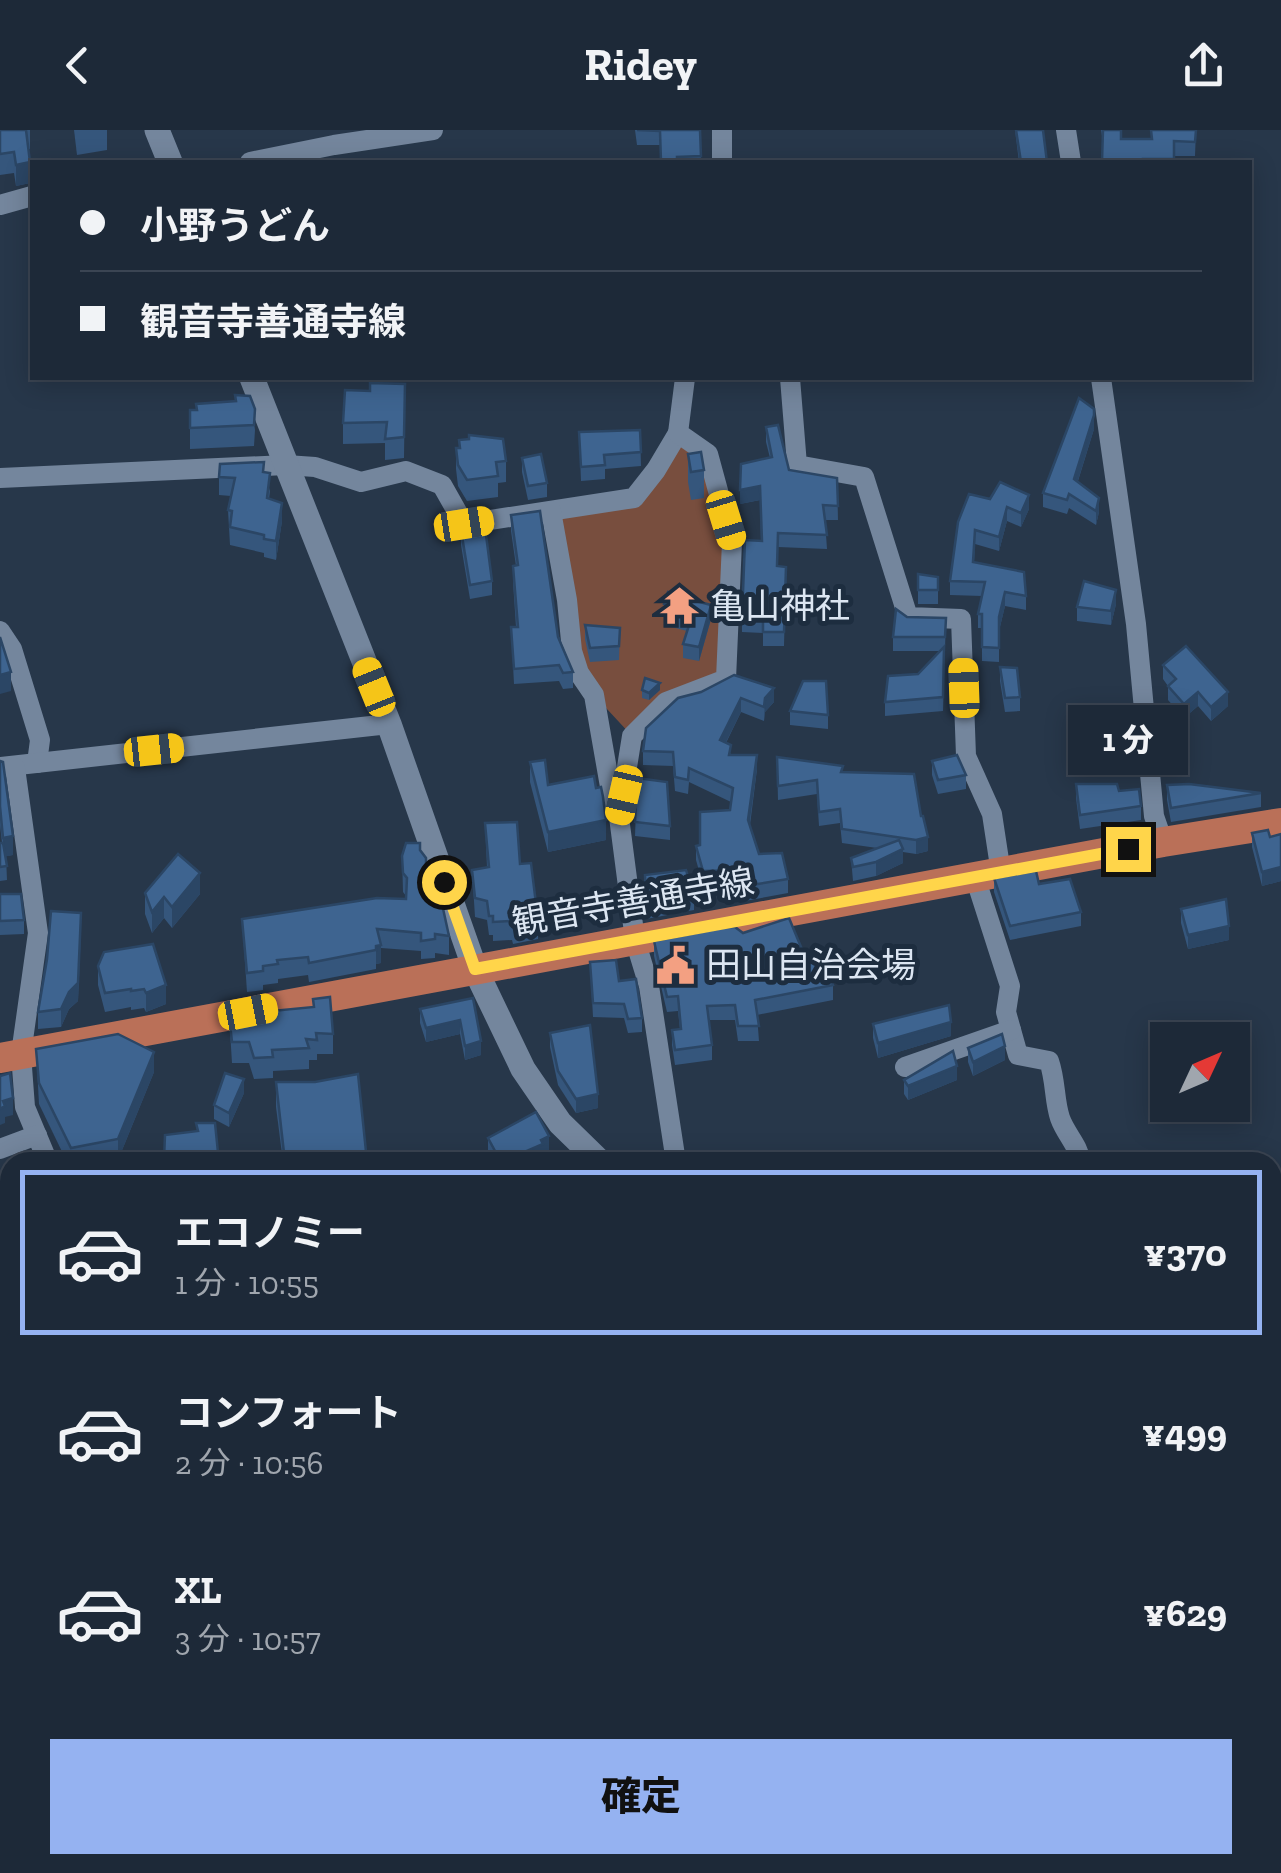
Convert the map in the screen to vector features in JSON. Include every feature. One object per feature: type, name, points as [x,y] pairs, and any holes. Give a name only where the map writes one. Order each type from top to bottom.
[{"type":"main road","name":"観音寺善通寺線","points":[[10,1056],[1281,823]]},
{"type":"street","points":[[157,130],[169,160]]},
{"type":"street","points":[[260,160],[433,130]]},
{"type":"street","points":[[722,130],[722,160]]},
{"type":"street","points":[[1066,130],[1071,160]]},
{"type":"street","points":[[0,204],[30,196]]},
{"type":"street","points":[[253,380],[388,724],[475,969],[524,1069],[560,1123],[590,1152]]},
{"type":"street","points":[[0,478],[286,466],[315,467],[361,482],[406,471],[442,484],[464,524],[634,498],[678,433],[685,380]]},
{"type":"street","points":[[790,380],[796,465],[864,477],[908,617],[962,619],[966,756],[992,814],[988,875],[1010,986],[1006,1012],[1018,1056],[1048,1061],[1056,1082],[1060,1118],[1080,1152]]},
{"type":"street","points":[[1100,380],[1136,624],[1154,816],[1163,842]]},
{"type":"street","points":[[618,816],[632,736],[666,702],[726,679],[732,542],[708,454],[678,433]]},
{"type":"street","points":[[551,511],[572,651],[580,674],[594,695],[618,816],[634,940],[648,983],[674,1152]]},
{"type":"street","points":[[0,631],[12,648],[40,740],[37,764]]},
{"type":"street","points":[[44,1152],[24,1108],[10,1056],[38,933],[8,768],[388,724]]},
{"type":"street","points":[[905,1067],[1011,1030]]},
{"type":"street","points":[[0,1149],[38,1135]]},
{"type":"shaded area","points":[[678,433],[708,454],[732,542],[726,679],[632,736],[579,673],[551,511],[634,497]]},
{"type":"building","points":[[0,130],[26,130],[30,162],[16,165],[14,152],[0,154]]},
{"type":"building","points":[[637,130],[700,130],[701,156],[661,160],[660,131]]},
{"type":"building","points":[[1016,130],[1043,130],[1047,160],[1021,160]]},
{"type":"building","points":[[1103,130],[1121,130],[1121,139],[1152,139],[1151,130],[1196,130],[1195,142],[1174,141],[1174,159],[1102,160]]},
{"type":"building","points":[[370,383],[405,384],[404,437],[385,439],[387,422],[343,423],[345,390],[370,391]]},
{"type":"building","points":[[235,395],[250,396],[255,409],[254,425],[190,428],[190,410],[197,410],[196,404],[236,401]]},
{"type":"building","points":[[1079,398],[1094,409],[1094,415],[1074,479],[1099,498],[1096,511],[1069,494],[1067,500],[1043,493]]},
{"type":"building","points":[[778,425],[789,470],[837,478],[838,506],[823,505],[827,535],[778,533],[777,566],[786,567],[784,632],[763,632],[763,619],[742,618],[745,540],[762,541],[760,486],[740,490],[741,464],[772,457],[766,427]]},
{"type":"building","points":[[640,430],[641,452],[604,455],[605,465],[581,467],[579,432]]},
{"type":"building","points":[[469,435],[503,439],[506,461],[496,462],[498,476],[467,480],[458,465],[456,448],[460,448],[459,440],[469,439]]},
{"type":"building","points":[[701,452],[704,470],[691,472],[688,454]]},
{"type":"building","points":[[541,454],[547,483],[528,486],[522,458]]},
{"type":"building","points":[[264,462],[263,472],[270,473],[267,498],[282,503],[276,541],[230,527],[232,511],[228,510],[235,478],[219,477],[220,464]]},
{"type":"building","points":[[1000,482],[1029,495],[1021,513],[1007,507],[999,537],[975,530],[973,562],[1024,572],[1026,596],[1005,592],[999,617],[999,648],[982,647],[982,614],[978,614],[985,582],[950,581],[958,522],[969,494],[990,499]]},
{"type":"building","points":[[540,511],[558,637],[573,672],[563,673],[559,665],[514,669],[511,627],[518,627],[513,566],[518,565],[511,515]]},
{"type":"building","points":[[485,527],[492,581],[470,585],[461,530]]},
{"type":"building","points":[[918,574],[938,577],[938,590],[918,590]]},
{"type":"building","points":[[1084,581],[1116,590],[1111,611],[1077,607]]},
{"type":"building","points":[[668,592],[711,605],[699,647],[683,644],[691,619],[668,612],[670,606],[664,604]]},
{"type":"building","points":[[896,609],[907,617],[946,618],[945,637],[893,637]]},
{"type":"building","points":[[585,625],[620,628],[619,646],[590,648]]},
{"type":"building","points":[[0,637],[11,672],[0,675]]},
{"type":"building","points":[[1186,646],[1228,692],[1211,707],[1198,692],[1184,704],[1168,686],[1176,679],[1163,665]]},
{"type":"building","points":[[944,647],[943,697],[885,702],[888,676],[918,674]]},
{"type":"building","points":[[1000,667],[1017,668],[1020,697],[1005,698]]},
{"type":"building","points":[[734,675],[774,688],[765,698],[764,707],[741,698],[720,740],[731,745],[729,755],[757,755],[748,820],[759,854],[782,853],[788,879],[745,886],[745,870],[703,871],[696,846],[700,845],[700,812],[730,810],[733,788],[689,768],[688,780],[675,777],[673,752],[643,751],[646,728],[678,698],[701,692]]},
{"type":"building","points":[[645,678],[660,683],[649,693],[642,690]]},
{"type":"building","points":[[803,681],[826,681],[828,715],[790,711]]},
{"type":"building","points":[[1181,726],[1183,756],[1163,755],[1161,731]]},
{"type":"building","points":[[957,755],[966,775],[938,780],[932,761]]},
{"type":"building","points":[[777,757],[843,766],[841,772],[914,774],[928,837],[916,840],[842,829],[840,809],[819,812],[817,780],[778,786]]},
{"type":"building","points":[[545,760],[548,785],[594,776],[596,788],[601,787],[606,820],[548,832],[530,762]]},
{"type":"building","points":[[0,761],[13,836],[3,838],[0,806]]},
{"type":"building","points":[[637,778],[667,782],[670,826],[635,822]]},
{"type":"building","points":[[1076,784],[1117,784],[1119,791],[1139,789],[1141,806],[1080,815]]},
{"type":"building","points":[[1167,785],[1261,793],[1171,808]]},
{"type":"building","points":[[517,822],[520,864],[531,863],[538,920],[513,925],[512,921],[493,922],[487,901],[475,898],[472,870],[489,867],[485,823]]},
{"type":"building","points":[[1268,830],[1270,837],[1281,834],[1281,867],[1262,872],[1252,833]]},
{"type":"building","points":[[899,840],[903,849],[876,862],[853,867],[851,858]]},
{"type":"building","points":[[3,843],[7,866],[0,867]]},
{"type":"building","points":[[406,843],[420,843],[426,858],[426,879],[436,888],[436,904],[442,904],[449,936],[435,934],[435,939],[421,941],[421,933],[377,929],[381,945],[376,950],[309,963],[308,957],[277,960],[278,964],[263,966],[263,971],[247,973],[242,919],[377,898],[406,899],[402,856]]},
{"type":"building","points":[[178,854],[200,873],[172,907],[164,897],[152,912],[145,893]]},
{"type":"building","points":[[686,870],[694,896],[646,905],[645,875]]},
{"type":"building","points":[[1036,871],[1039,884],[1070,879],[1081,912],[1010,926],[994,878]]},
{"type":"building","points":[[0,894],[21,894],[24,920],[0,921]]},
{"type":"building","points":[[1226,899],[1229,926],[1188,935],[1181,909]]},
{"type":"building","points":[[51,911],[81,913],[78,983],[61,1009],[38,1012],[47,959]]},
{"type":"building","points":[[789,918],[806,959],[824,956],[833,985],[755,1000],[759,1026],[738,1026],[735,1005],[707,1006],[712,1045],[675,1050],[672,1030],[681,1029],[678,996],[667,997],[654,941],[727,927],[743,933]]},
{"type":"building","points":[[153,944],[166,985],[146,993],[144,989],[131,989],[105,993],[98,966],[104,952]]},
{"type":"building","points":[[616,960],[619,981],[636,979],[642,1018],[628,1019],[624,1004],[593,1003],[590,962]]},
{"type":"building","points":[[330,997],[333,1034],[316,1033],[317,1040],[306,1039],[309,1048],[272,1050],[273,1057],[254,1058],[249,1042],[232,1042],[229,1015],[314,1007],[313,999]]},
{"type":"building","points":[[473,998],[481,1041],[465,1046],[460,1020],[426,1028],[420,1009]]},
{"type":"building","points":[[949,1005],[951,1022],[878,1043],[873,1024]]},
{"type":"building","points":[[590,1025],[598,1094],[576,1099],[558,1071],[550,1033]]},
{"type":"building","points":[[118,1034],[154,1052],[118,1139],[71,1148],[39,1083],[36,1049]]},
{"type":"building","points":[[1002,1034],[1005,1046],[973,1062],[968,1048]]},
{"type":"building","points":[[953,1051],[957,1066],[908,1086],[904,1080]]},
{"type":"building","points":[[10,1073],[13,1098],[3,1101],[5,1106],[0,1109],[0,1076]]},
{"type":"building","points":[[225,1073],[244,1079],[229,1113],[214,1105]]},
{"type":"building","points":[[358,1074],[366,1152],[284,1152],[276,1082],[315,1082]]},
{"type":"building","points":[[536,1112],[549,1136],[541,1140],[543,1144],[524,1152],[496,1152],[488,1138]]},
{"type":"building","points":[[196,1123],[215,1123],[218,1152],[164,1152],[165,1135],[198,1131]]},
{"type":"place","name":"亀山神社","points":[[680,606]]},
{"type":"place","name":"田山自治会場","points":[[676,965]]},
{"type":"route","points":[[444,882],[475,969],[1128,849]]}]
